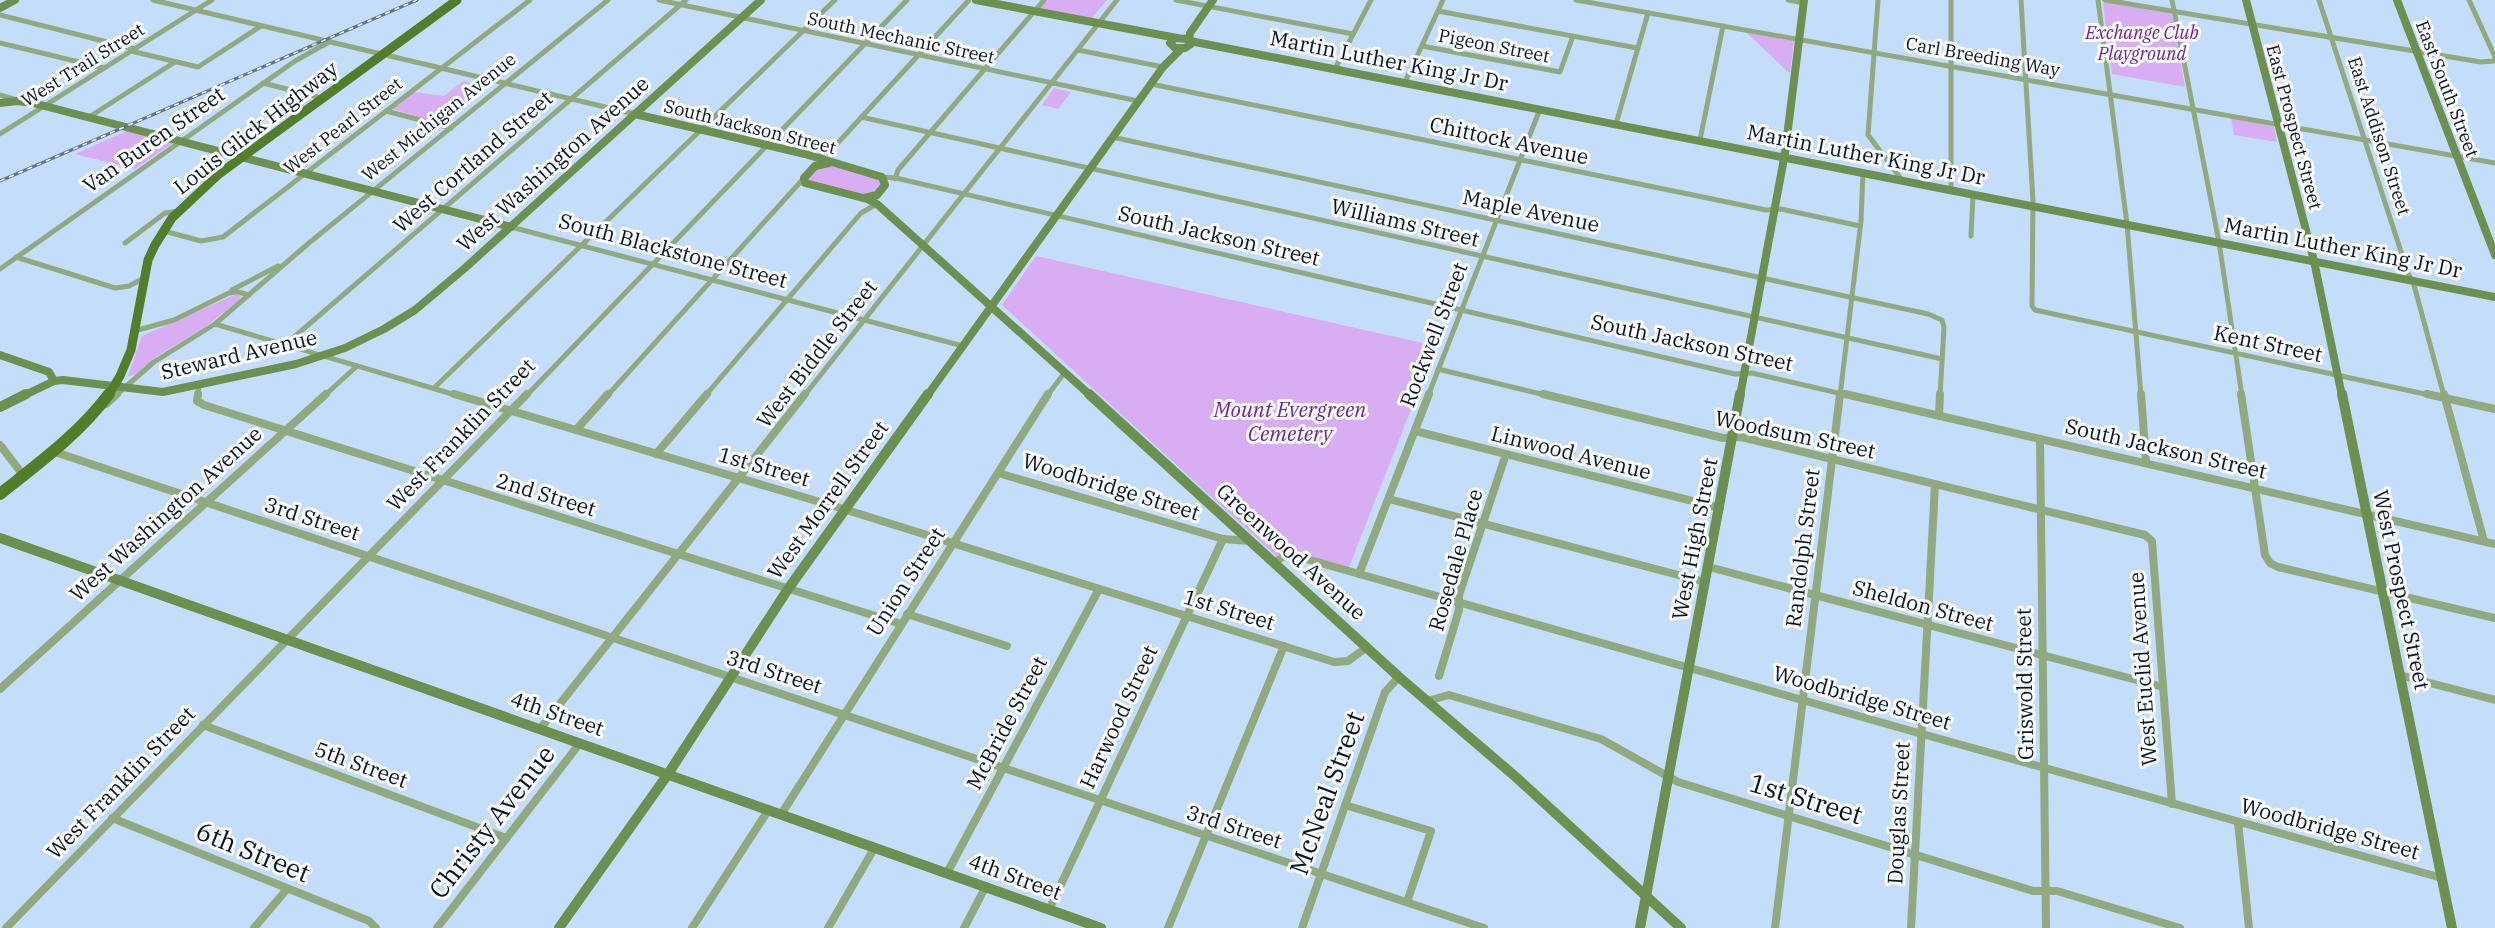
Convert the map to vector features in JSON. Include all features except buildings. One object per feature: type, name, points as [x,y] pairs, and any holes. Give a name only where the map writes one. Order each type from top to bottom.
[{"type":"main road","name":"Louis Glick Highway","points":[[56,448],[120,388],[138,330],[144,278],[150,258],[164,231],[179,211],[203,188],[242,158],[457,0]]},
{"type":"main road","points":[[0,494],[56,448]]},
{"type":"street","points":[[0,8],[15,0]]},
{"type":"street","name":"South Jackson Street","points":[[153,0],[767,146],[815,162],[896,178],[1735,374],[1752,373],[2495,544]]},
{"type":"street","name":"West Trail Street","points":[[0,134],[212,0]]},
{"type":"street","name":"West Pearl Street","points":[[164,231],[202,242],[218,240],[530,0]]},
{"type":"street","name":"West Michigan Avenue","points":[[120,388],[154,362],[215,324],[290,259],[608,0]]},
{"type":"street","name":"South Mechanic Street","points":[[659,0],[1138,101]]},
{"type":"street","name":"West Cortland Street","points":[[286,344],[686,0]]},
{"type":"street","name":"West Washington Avenue","points":[[384,329],[424,303],[511,228],[761,0]]},
{"type":"street","points":[[434,388],[835,0]]},
{"type":"street","name":"West Franklin Street","points":[[6,928],[512,410],[907,0]]},
{"type":"street","points":[[576,430],[797,187],[806,181],[815,162],[831,150],[969,0]]},
{"type":"street","name":"Martin Luther King Jr Dr","points":[[976,0],[1199,45],[1230,48],[1405,82],[2495,297]]},
{"type":"street","points":[[656,454],[863,211],[877,204],[876,199],[882,190],[896,178],[898,170],[1044,0]]},
{"type":"street","name":"West Biddle Street","points":[[540,729],[1117,0]]},
{"type":"street","points":[[1176,0],[1353,34]]},
{"type":"street","points":[[1164,65],[1184,42],[1213,0]]},
{"type":"street","points":[[1335,69],[1370,0]]},
{"type":"street","points":[[1405,82],[1443,0]]},
{"type":"street","name":"Carl Breeding Way","points":[[1576,0],[2495,163]]},
{"type":"street","points":[[1788,0],[1804,1]]},
{"type":"street","points":[[1878,0],[1868,138],[1902,180]]},
{"type":"street","points":[[1951,0],[1951,189]]},
{"type":"street","points":[[2021,0],[2033,206]]},
{"type":"street","points":[[2098,0],[2127,225],[2146,462]]},
{"type":"street","points":[[2105,0],[2494,62],[2495,57],[2469,0]]},
{"type":"street","points":[[2172,0],[2219,242],[2253,488],[2265,555],[2270,562],[2296,571],[2495,618]]},
{"type":"street","name":"East Prospect Street","points":[[2246,0],[2314,261]]},
{"type":"street","name":"East Addison Street","points":[[2319,0],[2411,280],[2484,541]]},
{"type":"street","name":"East South Street","points":[[2397,0],[2456,156],[2492,238],[2495,255]]},
{"type":"street","name":"West High Street","points":[[1640,928],[1784,157],[1804,1]]},
{"type":"street","points":[[1438,11],[1637,48]]},
{"type":"street","points":[[1616,124],[1648,13]]},
{"type":"street","points":[[0,15],[198,67],[261,26]]},
{"type":"street","points":[[1700,140],[1723,26]]},
{"type":"street","name":"Martin Luther King Jr Dr","points":[[1137,31],[1171,45],[1184,42]]},
{"type":"street","name":"Pigeon Street","points":[[1422,46],[1560,72],[1573,36]]},
{"type":"street","name":"Van Buren Street","points":[[0,269],[263,83],[329,42]]},
{"type":"street","points":[[1164,65],[1171,45],[1184,42]]},
{"type":"street","points":[[0,43],[104,68]]},
{"type":"street","points":[[1078,50],[1164,65]]},
{"type":"street","points":[[89,117],[175,62]]},
{"type":"street","name":"West Morrell Street","points":[[559,928],[668,774],[788,589],[1164,65]]},
{"type":"street","points":[[263,83],[322,98]]},
{"type":"street","name":"Chittock Avenue","points":[[1151,84],[1521,160],[1860,226]]},
{"type":"street","points":[[0,95],[22,102]]},
{"type":"street","name":"South Blackstone Street","points":[[0,103],[22,102],[89,117],[963,346]]},
{"type":"street","name":"Rockwell Street","points":[[1359,574],[1540,109]]},
{"type":"street","points":[[386,111],[452,128]]},
{"type":"street","name":"Williams Street","points":[[861,117],[1089,170],[1942,359]]},
{"type":"street","name":"Maple Avenue","points":[[1112,137],[1928,314],[1942,320],[1944,327],[1942,359]]},
{"type":"street","name":"Randolph Street","points":[[1775,928],[1847,338],[1860,226],[1863,172]]},
{"type":"street","points":[[882,177],[882,190]]},
{"type":"street","name":"Greenwood Avenue","points":[[806,181],[877,204],[992,305],[1366,647],[1512,774],[1680,928]]},
{"type":"street","points":[[864,198],[882,190]]},
{"type":"street","points":[[1971,236],[1973,194]]},
{"type":"street","name":"Kent Street","points":[[2033,206],[2032,306],[2035,310],[2495,409]]},
{"type":"street","points":[[124,243],[162,215],[179,211]]},
{"type":"street","points":[[16,257],[115,288],[129,286],[144,278]]},
{"type":"street","name":"West Michigan Avenue","points":[[138,330],[174,320],[290,259]]},
{"type":"street","name":"West Prospect Street","points":[[2314,261],[2452,928]]},
{"type":"street","points":[[246,283],[256,282],[259,287]]},
{"type":"street","name":"West Michigan Avenue","points":[[224,295],[236,292],[249,295]]},
{"type":"street","name":"1st Street","points":[[215,324],[740,478],[1334,662],[1348,661],[1366,647]]},
{"type":"street","name":"Steward Avenue","points":[[54,381],[71,380],[163,392],[289,366],[324,356],[384,329]]},
{"type":"street","points":[[0,355],[49,372],[54,381],[0,407]]},
{"type":"street","points":[[1939,416],[1942,359]]},
{"type":"street","name":"West Washington Avenue","points":[[0,689],[357,366]]},
{"type":"street","name":"Woodsum Street","points":[[1438,369],[1723,438],[1741,437],[2145,535]]},
{"type":"street","name":"Union Street","points":[[782,813],[952,543],[1065,372]]},
{"type":"street","name":"2nd Street","points":[[199,386],[197,399],[201,404],[901,624]]},
{"type":"street","name":"Linwood Avenue","points":[[1415,431],[1719,508]]},
{"type":"street","name":"Griswold Street","points":[[2040,439],[2046,928]]},
{"type":"street","points":[[0,445],[23,475]]},
{"type":"street","name":"3rd Street","points":[[56,448],[206,503],[1484,928]]},
{"type":"street","name":"Rosedale Place","points":[[1439,676],[1459,595],[1506,454]]},
{"type":"street","name":"Woodbridge Street","points":[[998,473],[1223,539],[1250,541]]},
{"type":"street","name":"Douglas Street","points":[[1911,928],[1935,485]]},
{"type":"street","points":[[1389,499],[1705,582]]},
{"type":"street","name":"West Euclid Avenue","points":[[2145,535],[2151,541],[2172,804]]},
{"type":"street","name":"4th Street","points":[[0,538],[782,813],[1099,928]]},
{"type":"street","name":"Harwood Street","points":[[1049,910],[1223,539]]},
{"type":"street","name":"Woodbridge Street","points":[[1275,562],[1281,557],[1292,555],[1804,701],[2442,878]]},
{"type":"street","name":"Sheldon Street","points":[[1709,567],[2163,687]]},
{"type":"street","name":"McBride Street","points":[[947,873],[1099,589]]},
{"type":"street","points":[[907,614],[1007,646]]},
{"type":"street","points":[[1168,928],[1284,646]]},
{"type":"street","points":[[2399,675],[2495,700]]},
{"type":"street","name":"McNeal Street","points":[[1302,928],[1385,692],[1400,677]]},
{"type":"street","name":"1st Street","points":[[1427,701],[1449,695],[1601,739],[1668,777],[2033,891],[2057,891],[2180,928]]},
{"type":"street","name":"5th Street","points":[[203,725],[506,838]]},
{"type":"street","name":"Christy Avenue","points":[[437,928],[580,743]]},
{"type":"street","points":[[1345,805],[1431,831],[1407,902]]},
{"type":"street","points":[[692,928],[769,809]]},
{"type":"street","name":"6th Street","points":[[112,818],[369,921],[376,928]]},
{"type":"street","points":[[2238,822],[2249,928]]},
{"type":"street","points":[[828,928],[875,847]]},
{"type":"street","points":[[964,928],[986,886]]},
{"type":"street","points":[[254,928],[287,889]]},
{"type":"green space","points":[[1045,0],[1107,0],[1091,19],[1038,8]]},
{"type":"green space","name":"Exchange Club Playground","points":[[2103,3],[2172,14],[2185,87],[2112,74]]},
{"type":"green space","points":[[1747,33],[1794,41],[1790,73],[1787,71]]},
{"type":"green space","points":[[463,81],[486,87],[441,123],[392,109],[414,92],[444,96]]},
{"type":"green space","points":[[1054,88],[1071,92],[1058,109],[1042,105]]},
{"type":"green space","points":[[2231,118],[2274,127],[2277,142],[2234,135]]},
{"type":"green space","points":[[127,131],[173,143],[135,169],[75,154]]},
{"type":"green space","points":[[825,162],[884,179],[873,197],[807,184],[804,178]]},
{"type":"green space","name":"Mount Evergreen Cemetery","points":[[1036,256],[1436,346],[1349,567],[1290,551],[1276,556],[1002,305]]},
{"type":"green space","points":[[237,294],[241,296],[239,300],[204,328],[159,355],[135,375],[128,376],[142,336]]},
{"type":"railway","points":[[0,181],[417,0]]}]
